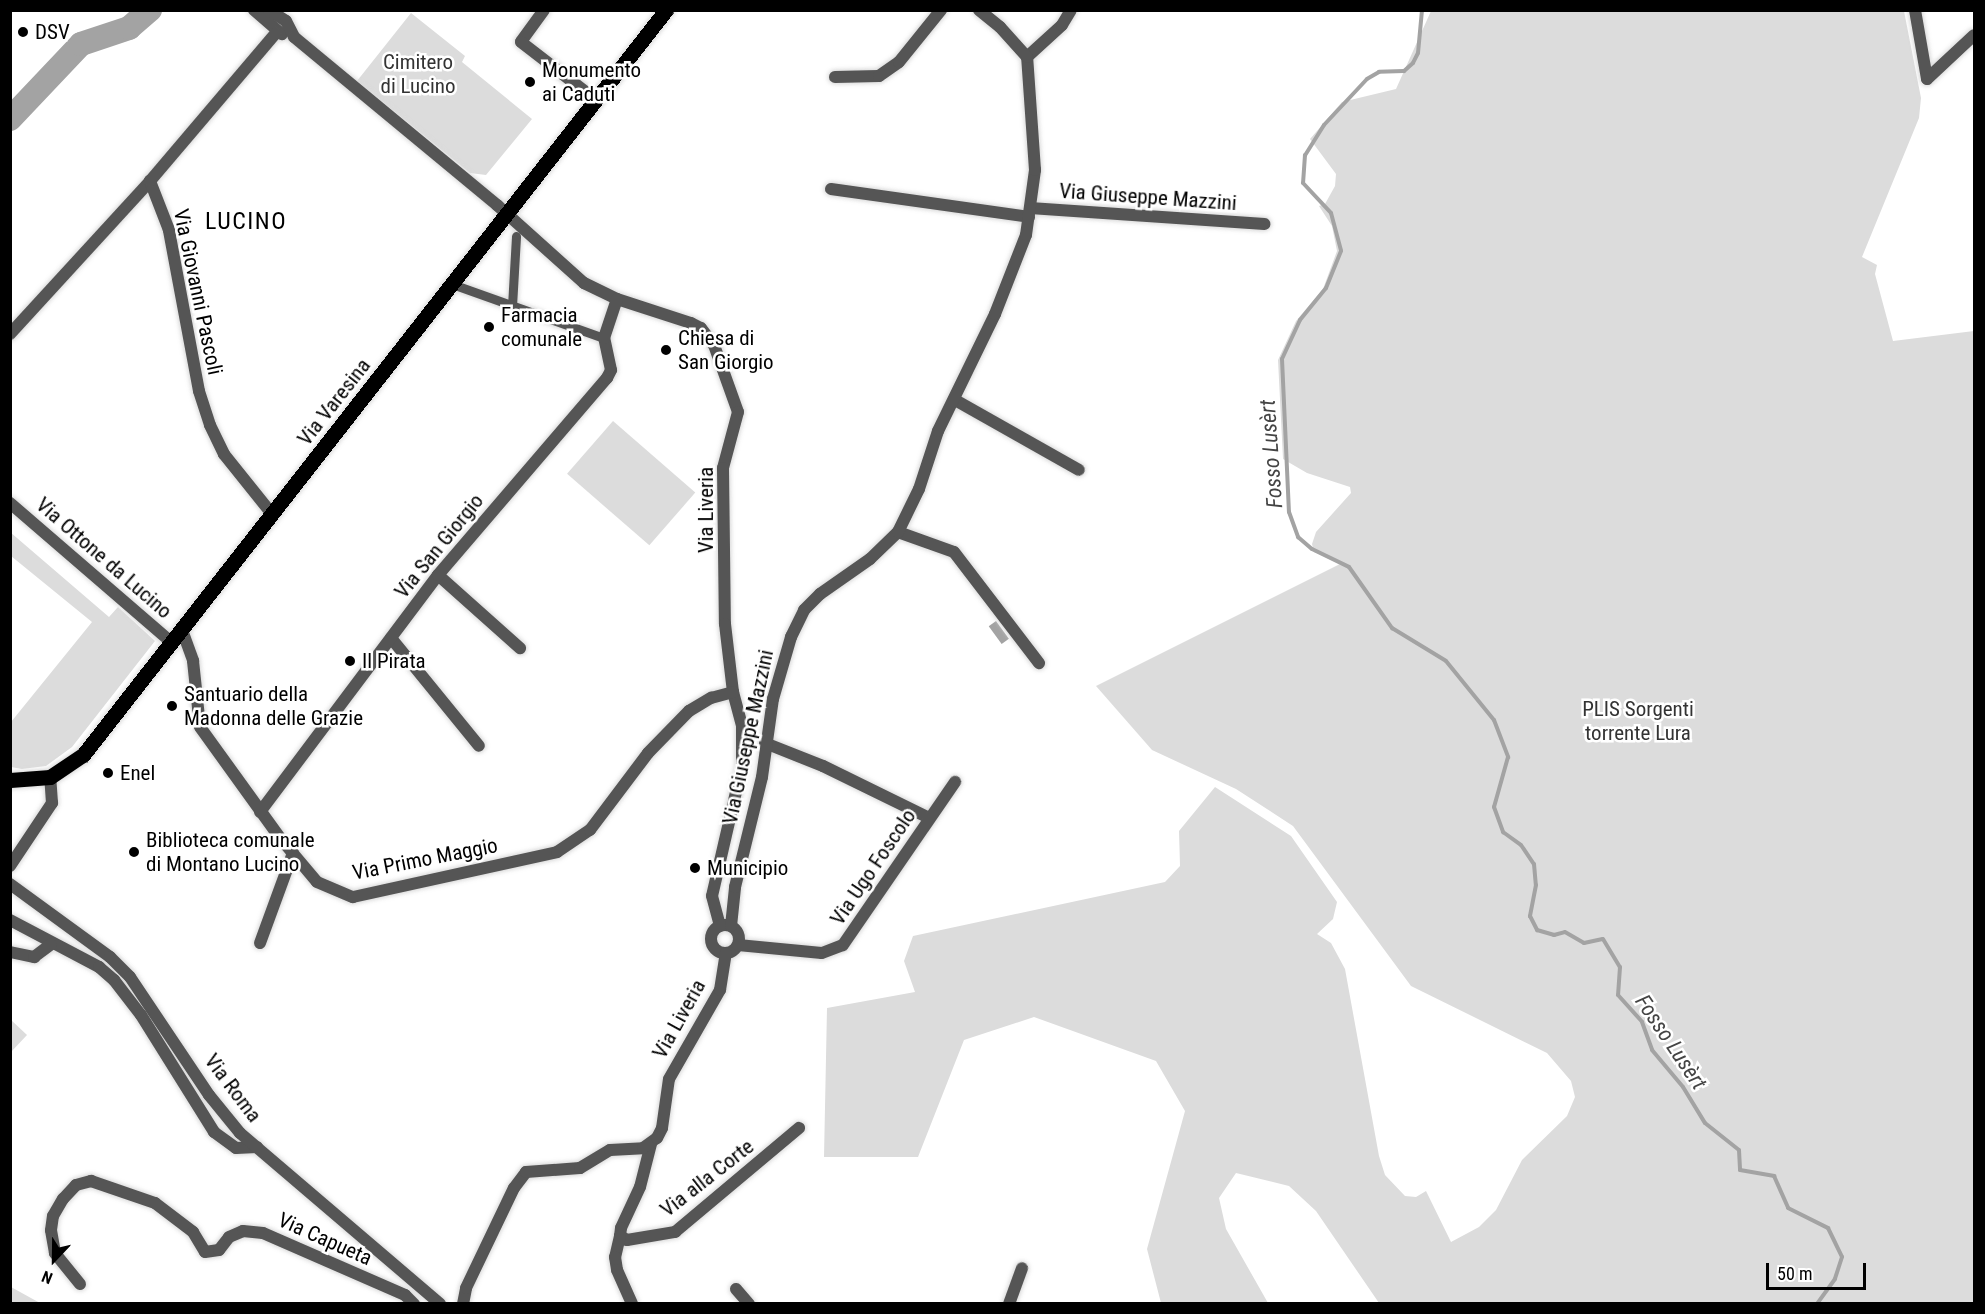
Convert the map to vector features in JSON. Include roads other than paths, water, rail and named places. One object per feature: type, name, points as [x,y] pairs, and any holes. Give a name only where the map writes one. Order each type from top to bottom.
[{"type":"main road","name":"Via Varesina","points":[[10,780],[50,777],[83,755],[666,10]]},
{"type":"street","points":[[254,10],[276,33],[294,37]]},
{"type":"street","name":"Via Liveria","points":[[269,10],[286,21],[294,37],[507,214],[585,283],[617,299],[701,328],[714,345],[738,412],[723,468],[725,624],[733,692],[742,725],[742,766],[712,896],[726,926]]},
{"type":"street","points":[[544,10],[521,42],[596,100]]},
{"type":"street","points":[[835,77],[879,76],[899,62],[941,10]]},
{"type":"street","points":[[980,10],[1000,27],[1027,57],[1062,25],[1071,10]]},
{"type":"street","points":[[1915,10],[1927,79],[1974,35]]},
{"type":"street","points":[[10,334],[150,181],[276,33]]},
{"type":"street","name":"Via Giuseppe Mazzini","points":[[726,926],[762,777],[765,743],[791,637],[804,610],[820,594],[870,559],[898,532],[919,489],[938,431],[995,314],[1026,235],[1035,139],[1027,57]]},
{"type":"street","name":"Via Giovanni Pascoli","points":[[150,181],[169,230],[199,391],[210,425],[224,454],[272,514]]},
{"type":"street","name":"Via Giuseppe Mazzini","points":[[831,189],[1029,212],[1264,224]]},
{"type":"street","points":[[512,306],[516,236]]},
{"type":"street","points":[[452,284],[604,338],[617,299]]},
{"type":"street","name":"Via San Giorgio","points":[[260,812],[438,575],[607,378],[611,370],[604,338]]},
{"type":"street","points":[[955,400],[1079,470]]},
{"type":"street","name":"Via Ottone da Lucino","points":[[10,503],[171,643]]},
{"type":"street","points":[[898,532],[954,552],[1039,663]]},
{"type":"street","points":[[438,575],[520,648]]},
{"type":"street","name":"Via Primo Maggio","points":[[182,630],[193,661],[200,727],[260,812],[316,882],[353,897],[557,852],[590,830],[648,753],[689,711],[711,698],[733,692]]},
{"type":"street","points":[[391,638],[479,746]]},
{"type":"street","points":[[765,743],[823,766],[929,818]]},
{"type":"street","points":[[10,866],[52,803],[50,777]]},
{"type":"street","name":"Via Ugo Foscolo","points":[[738,945],[822,953],[843,945],[955,782]]},
{"type":"street","points":[[260,943],[293,853]]},
{"type":"street","name":"Via Roma","points":[[10,884],[110,957],[130,977],[224,1115],[257,1148],[440,1304]]},
{"type":"street","points":[[10,920],[51,944],[99,967],[114,980],[141,1015],[214,1132],[236,1148],[257,1148]]},
{"type":"street","points":[[726,926],[738,932],[738,945],[726,953],[712,945],[713,932],[726,926]]},
{"type":"street","points":[[10,952],[34,957],[51,944]]},
{"type":"street","name":"Via Liveria","points":[[651,1144],[662,1128],[669,1079],[720,990],[726,953]]},
{"type":"street","name":"Via alla Corte","points":[[651,1144],[640,1187],[620,1236],[627,1239],[675,1232],[800,1128]]},
{"type":"street","points":[[463,1304],[466,1288],[504,1208],[526,1172],[580,1168],[610,1150],[651,1144]]},
{"type":"street","name":"Via Capueta","points":[[81,1284],[55,1253],[51,1230],[53,1216],[63,1199],[75,1185],[91,1181],[155,1203],[193,1232],[205,1252],[219,1250],[229,1238],[243,1231],[263,1233],[405,1295],[414,1304]]},
{"type":"street","points":[[620,1236],[616,1263],[633,1304]]},
{"type":"street","points":[[1009,1304],[1022,1268]]},
{"type":"street","points":[[736,1289],[748,1304]]},
{"type":"waterway","points":[[10,119],[81,44],[129,28],[150,10]]},
{"type":"waterway","name":"Fosso Lusèrt","points":[[1422,10],[1418,53],[1413,63],[1404,71],[1379,72],[1367,79],[1324,125],[1305,155],[1303,183],[1331,213],[1341,251],[1326,288],[1300,320],[1282,359],[1289,512],[1298,537],[1312,549],[1349,567],[1392,628],[1446,661],[1494,720],[1508,757],[1494,807],[1503,832],[1521,845],[1534,864],[1536,885],[1530,916],[1537,930],[1554,935],[1565,932],[1584,943],[1603,939],[1620,967],[1618,995],[1642,1022],[1652,1050],[1683,1087],[1705,1123],[1739,1150],[1740,1170],[1774,1176],[1788,1208],[1828,1228],[1842,1257],[1835,1279],[1817,1304]]},
{"type":"place","name":"DSV","points":[[23,32]]},
{"type":"place","name":"Monumento ai Caduti","points":[[530,82]]},
{"type":"place","name":"Farmacia comunale","points":[[489,327]]},
{"type":"place","name":"Chiesa di San Giorgio","points":[[666,350]]},
{"type":"place","name":"Il Pirata","points":[[350,661]]},
{"type":"place","name":"Santuario della Madonna delle Grazie","points":[[172,706]]},
{"type":"place","name":"Enel","points":[[108,773]]},
{"type":"place","name":"Biblioteca comunale di Montano Lucino","points":[[134,852]]},
{"type":"place","name":"Municipio","points":[[695,868]]},
{"type":"district","name":"LUCINO","points":[[246,222]]},
{"type":"park label","name":"Cimitero di Lucino","points":[[418,74]]},
{"type":"park label","name":"PLIS Sorgenti torrente Lura","points":[[1638,721]]}]
